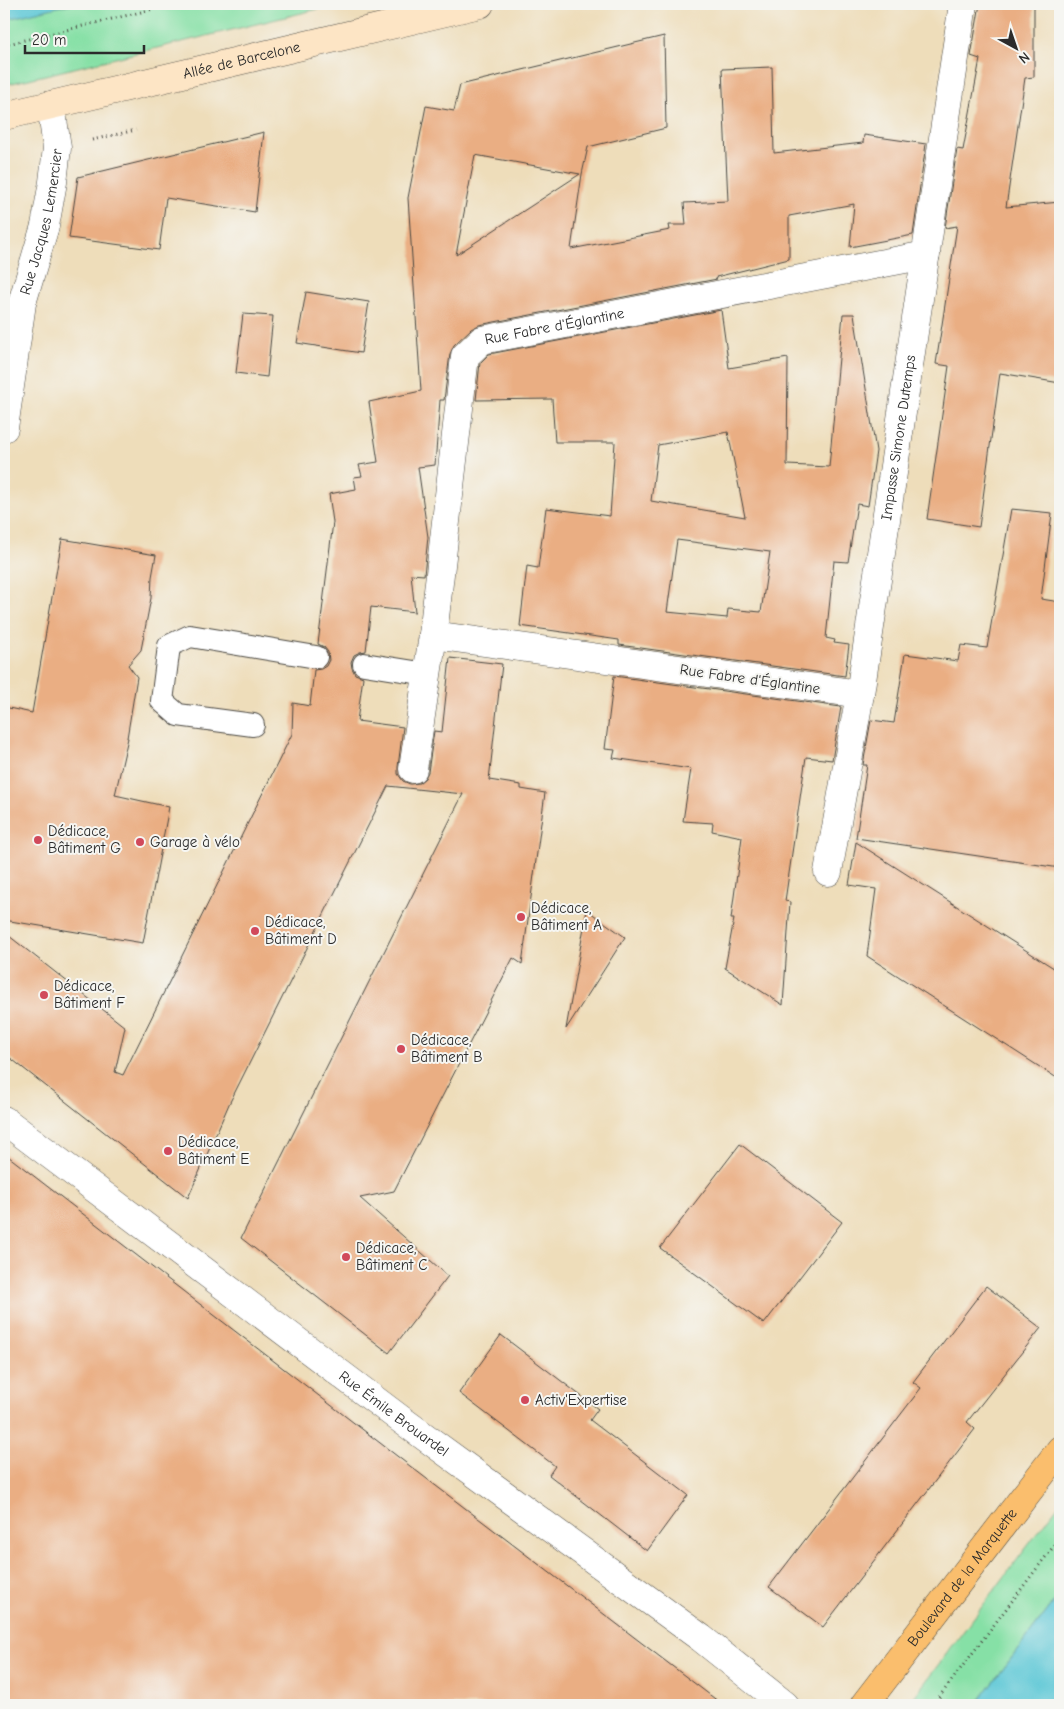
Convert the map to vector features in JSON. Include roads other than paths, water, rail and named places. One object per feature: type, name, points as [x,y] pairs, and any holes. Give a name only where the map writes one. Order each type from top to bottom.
[{"type":"main road","name":"Allée de Barcelone","points":[[4,116],[480,4]]},
{"type":"main road","name":"Boulevard de la Marquette","points":[[864,1705],[1060,1450]]},
{"type":"street","name":"Impasse Simone Dutemps","points":[[828,872],[860,694],[963,4]]},
{"type":"street","name":"Rue Jacques Lemercier","points":[[4,428],[22,303],[45,226],[53,182],[57,148],[51,105]]},
{"type":"street","name":"Rue Fabre d'Églantine","points":[[414,769],[433,635],[464,356],[482,340],[926,255]]},
{"type":"street","name":"Rue Fabre d'Églantine","points":[[433,635],[860,694]]},
{"type":"street","name":"Rue Émile Brouardel","points":[[4,1120],[399,1418],[701,1638],[785,1705]]},
{"type":"lane","points":[[253,725],[178,715],[162,701],[169,646],[190,636],[316,657]]},
{"type":"lane","points":[[364,664],[427,674]]},
{"type":"water","points":[[4,4],[70,4],[4,20]]},
{"type":"water","points":[[1060,1594],[1060,1705],[976,1705]]},
{"type":"place","name":"Dédicace, Bâtiment G","points":[[38,840]]},
{"type":"place","name":"Garage à vélo","points":[[140,842]]},
{"type":"place","name":"Dédicace, Bâtiment A","points":[[521,917]]},
{"type":"place","name":"Dédicace, Bâtiment D","points":[[255,931]]},
{"type":"place","name":"Dédicace, Bâtiment F","points":[[44,995]]},
{"type":"place","name":"Dédicace, Bâtiment B","points":[[401,1049]]},
{"type":"place","name":"Dédicace, Bâtiment E","points":[[168,1151]]},
{"type":"place","name":"Dédicace, Bâtiment C","points":[[346,1257]]},
{"type":"place","name":"Activ'Expertise","points":[[525,1400]]}]
